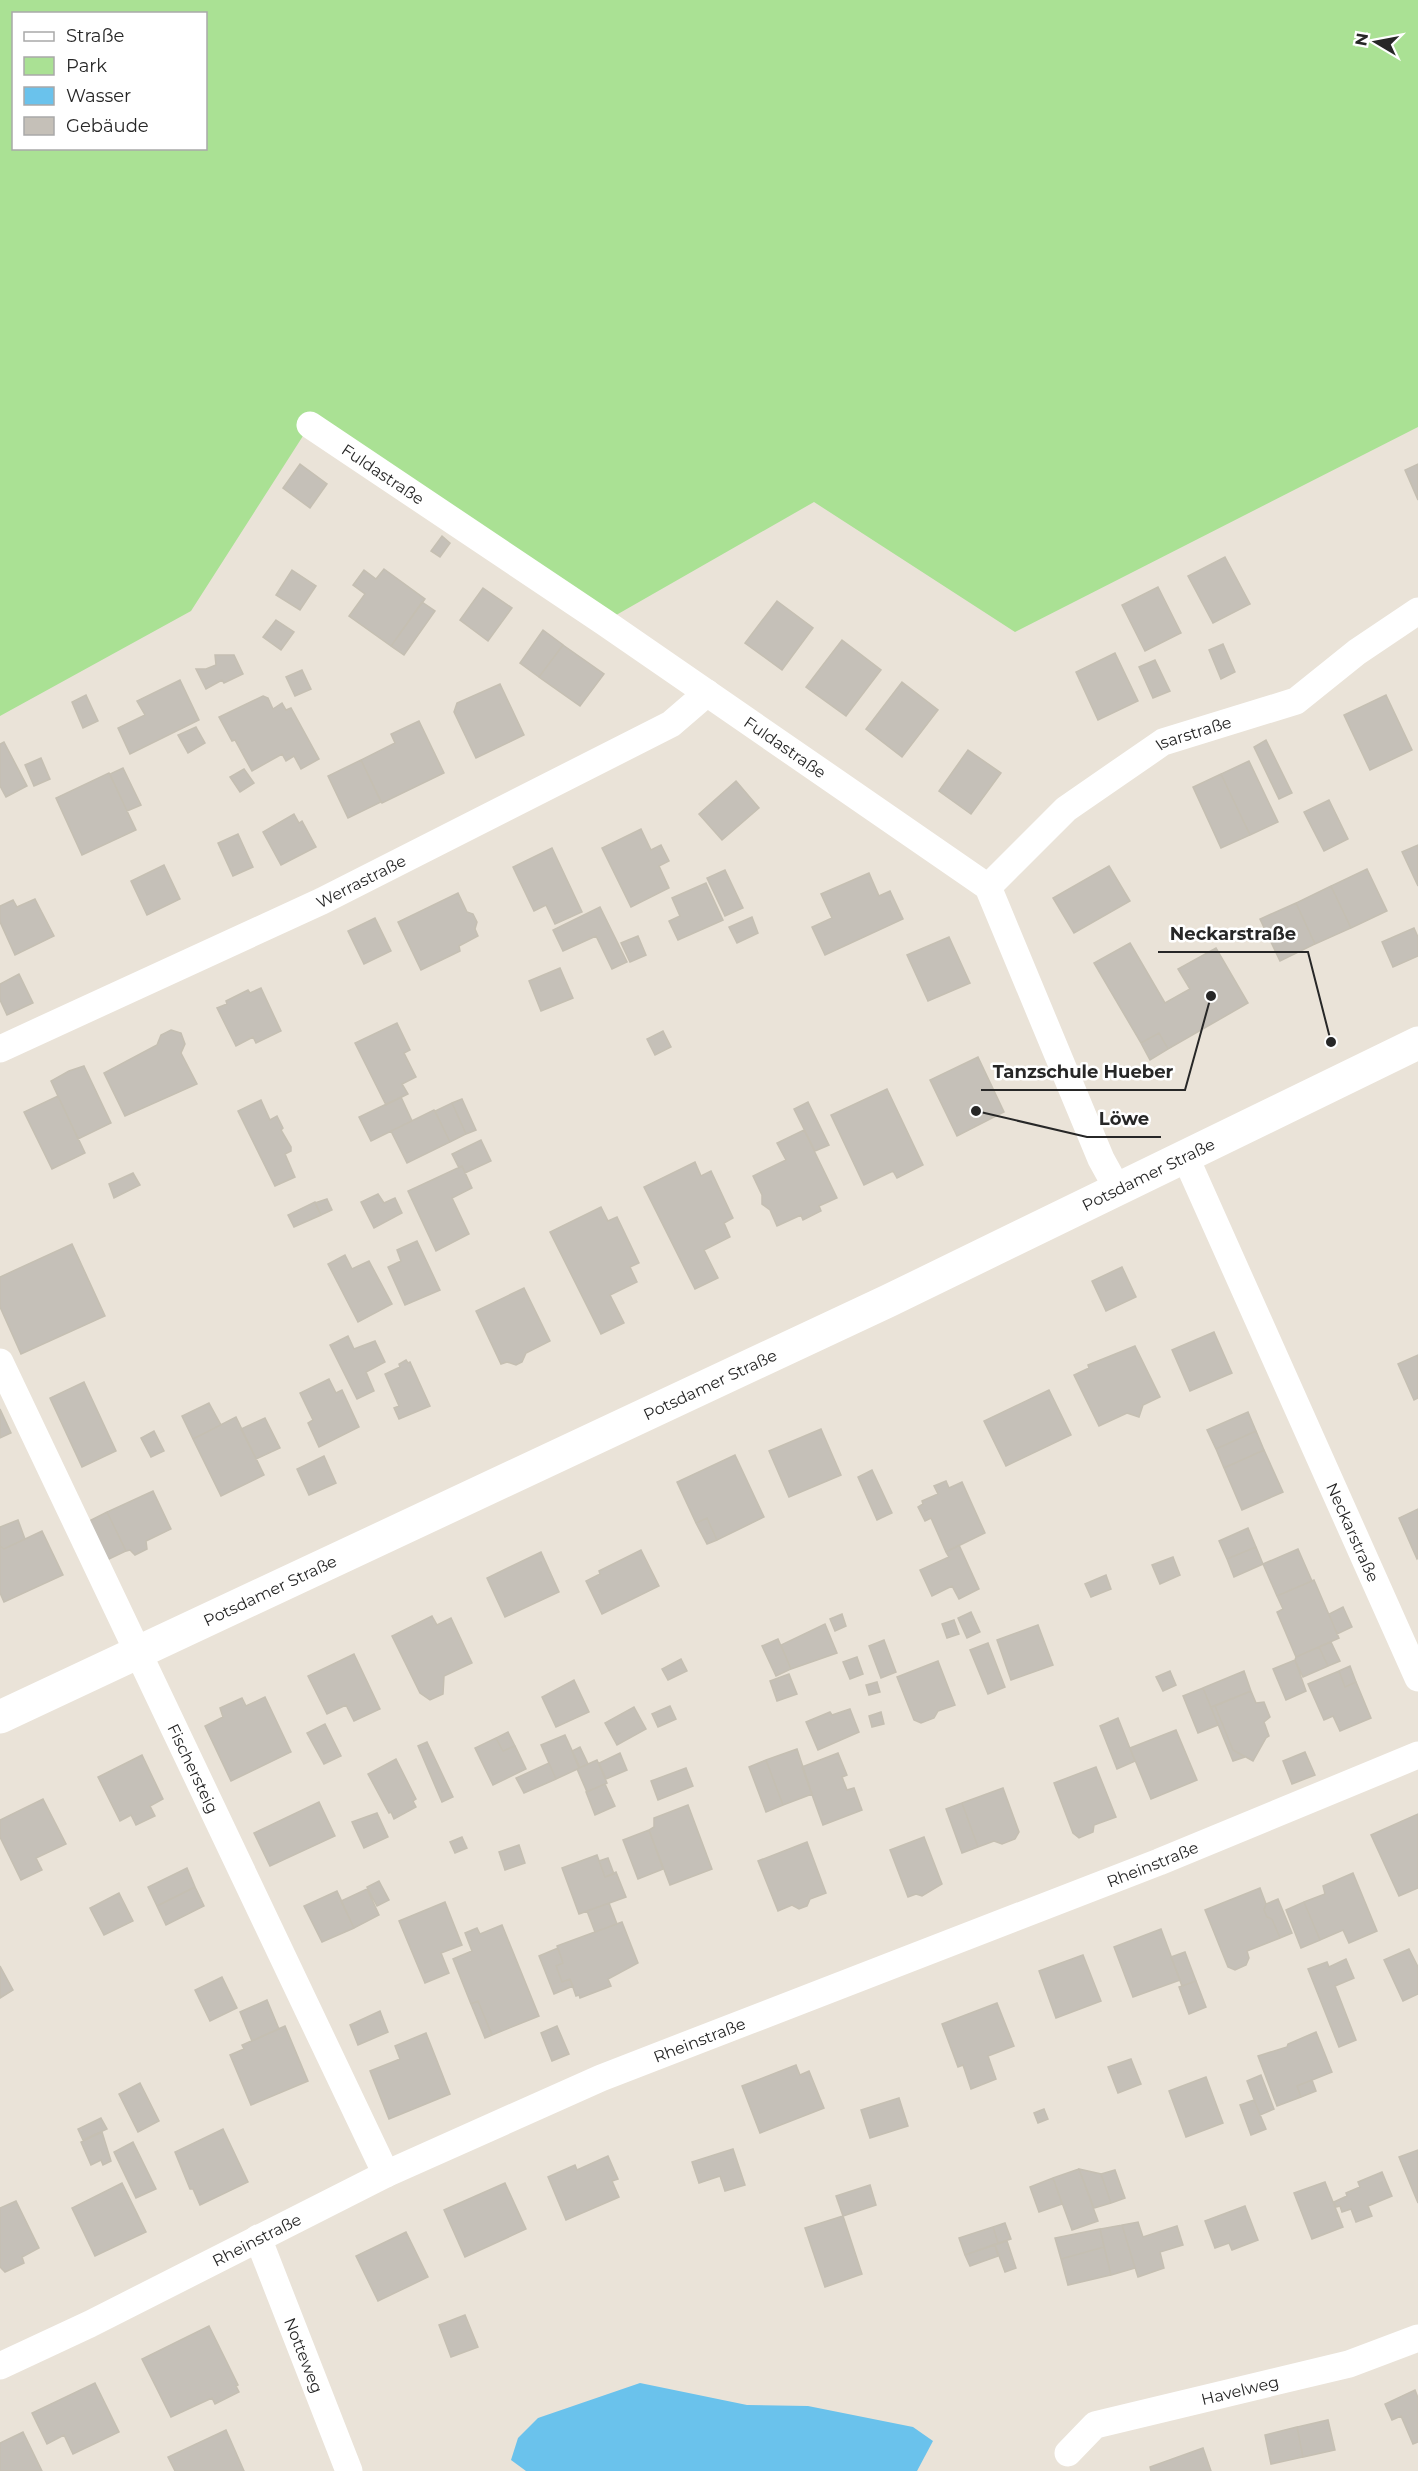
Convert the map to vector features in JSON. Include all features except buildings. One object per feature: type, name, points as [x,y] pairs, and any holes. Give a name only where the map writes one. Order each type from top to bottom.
[{"type":"main road","name":"Potsdamer Straße","points":[[0,1717],[898,1296],[1418,1043]]},
{"type":"street","name":"Fuldastraße","points":[[310,425],[707,693],[988,887]]},
{"type":"street","name":"Isarstraße","points":[[988,887],[1066,809],[1163,742],[1296,700],[1357,652],[1418,611]]},
{"type":"street","name":"Werrastraße","points":[[0,1049],[322,901],[671,724],[707,693]]},
{"type":"street","points":[[988,887],[1096,1147],[1118,1190]]},
{"type":"street","name":"Neckarstraße","points":[[1185,1156],[1418,1678]]},
{"type":"street","name":"Fischersteig","points":[[0,1362],[386,2174]]},
{"type":"street","name":"Rheinstraße","points":[[0,2366],[90,2324],[386,2174],[601,2078],[1159,1862],[1418,1755]]},
{"type":"street","name":"Notteweg","points":[[258,2238],[349,2470]]},
{"type":"street","name":"Havelweg","points":[[1068,2453],[1095,2425],[1349,2364],[1418,2338]]},
{"type":"green space","points":[[0,0],[1418,0],[1418,427],[1015,632],[814,502],[604,622],[310,425],[191,611],[0,716]]},
{"type":"water","points":[[640,2383],[747,2405],[808,2406],[913,2427],[933,2441],[917,2471],[526,2471],[511,2460],[518,2438],[538,2418]]},
{"type":"place","name":"Tanzschule Hueber","points":[[1211,996]]},
{"type":"place","name":"Neckarstraße","points":[[1331,1042]]},
{"type":"place","name":"Löwe","points":[[976,1111]]}]
